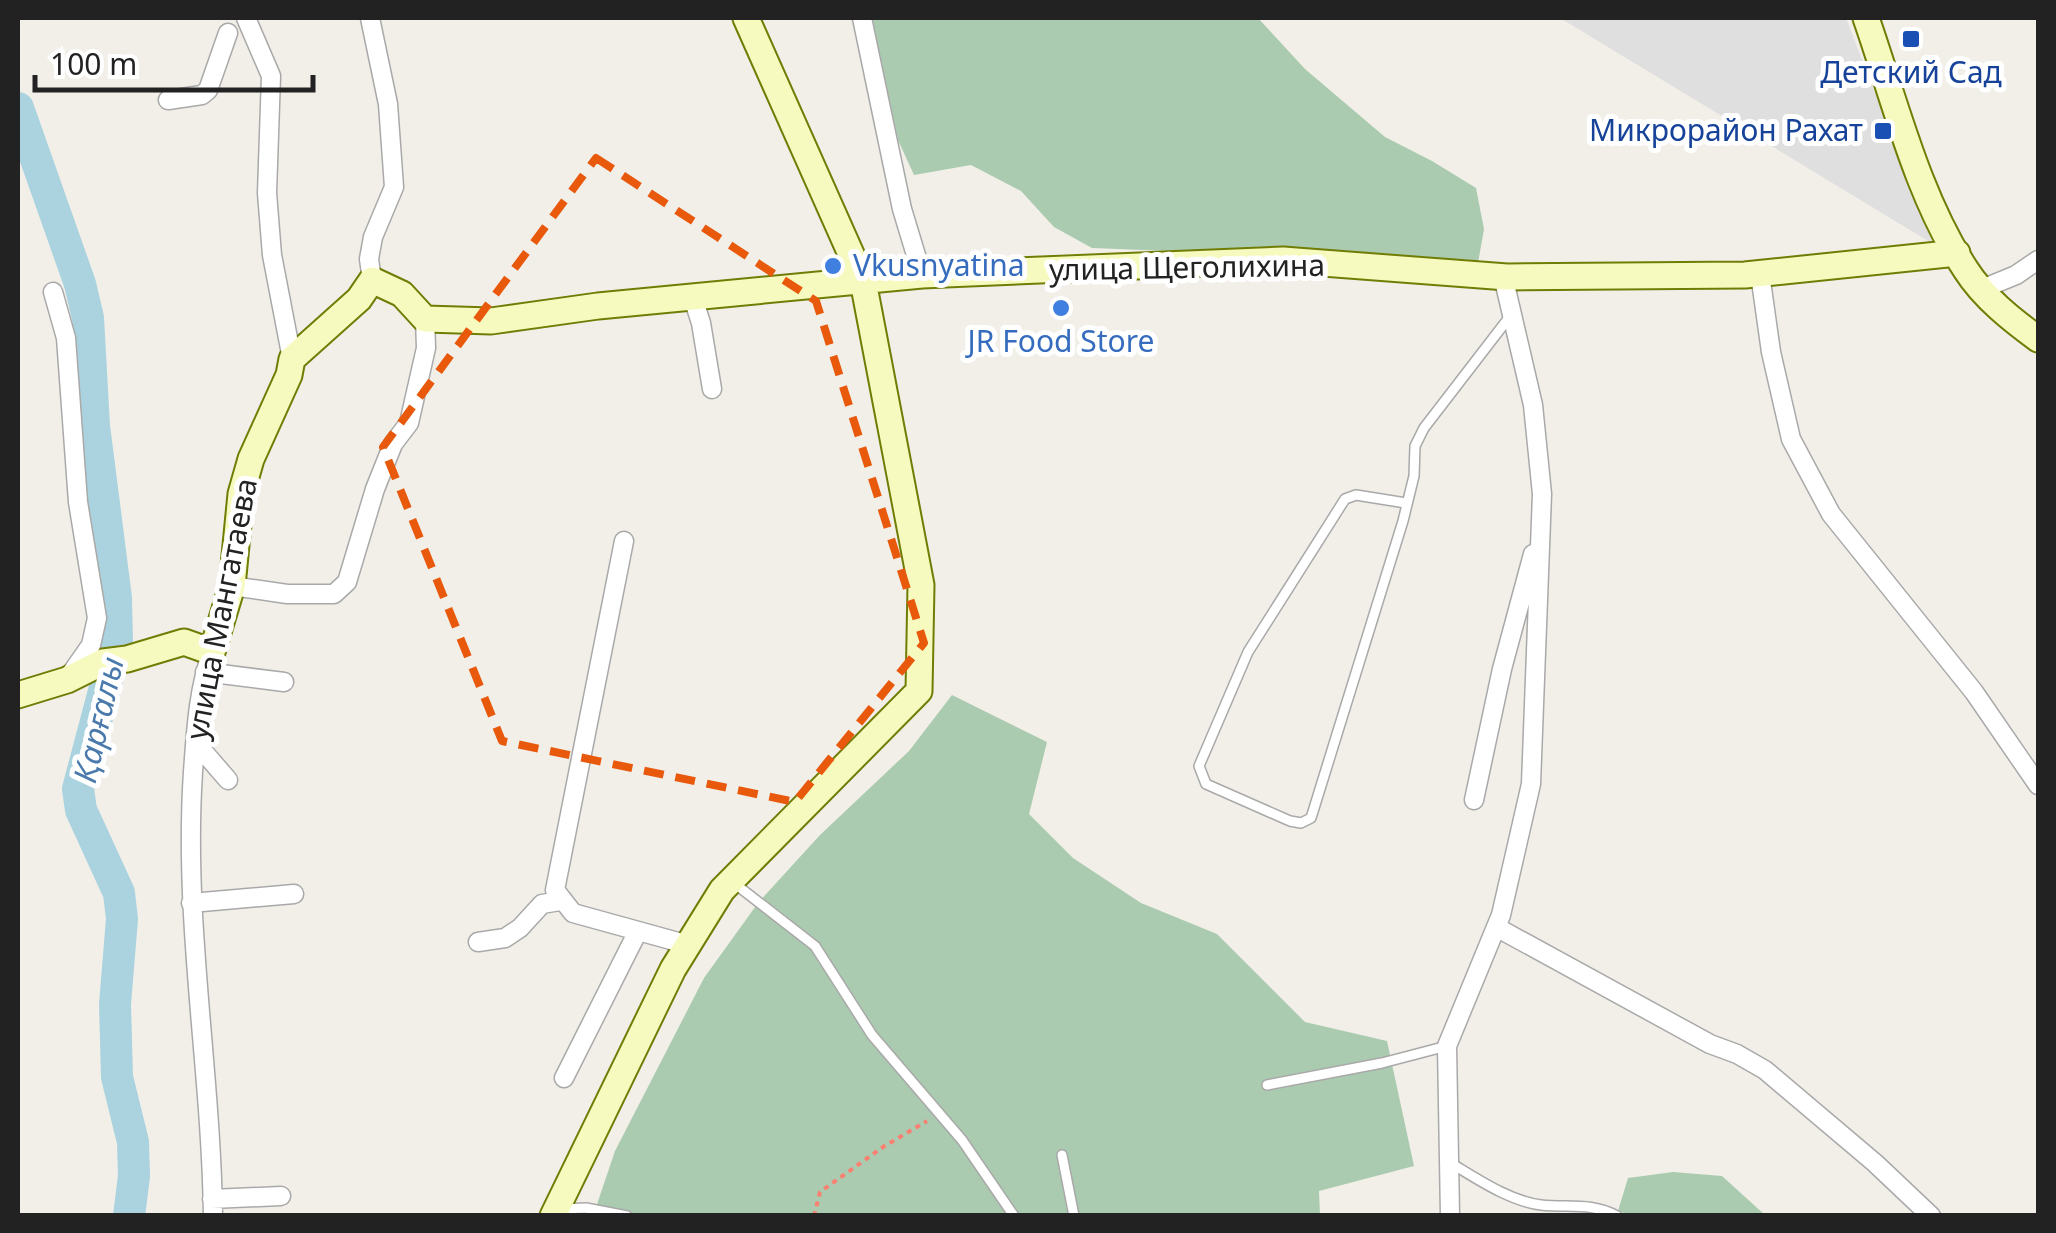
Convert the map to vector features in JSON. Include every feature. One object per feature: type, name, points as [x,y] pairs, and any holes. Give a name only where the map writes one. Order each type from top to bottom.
[{"type":"street","points":[[292,359],[359,299],[372,280],[372,237],[394,187],[388,104],[370,18]]},
{"type":"street","points":[[554,1213],[673,969],[722,890],[919,691],[921,585],[863,281],[746,18]]},
{"type":"street","points":[[862,18],[902,209],[922,276]]},
{"type":"street","points":[[1866,18],[1913,154],[1967,272],[2004,314],[2038,340]]},
{"type":"street","points":[[168,100],[202,95],[208,90],[222,33],[249,24],[270,76],[267,194],[272,255],[292,359]]},
{"type":"street","name":"улица Щеголихина","points":[[425,320],[491,321],[922,276],[1282,260],[1503,276],[1760,274],[1957,253]]},
{"type":"street","points":[[1982,289],[2016,275],[2038,260]]},
{"type":"street","points":[[1760,274],[1771,352],[1791,439],[1831,514],[1974,692],[2038,785]]},
{"type":"street","points":[[1450,1216],[1447,1046],[1496,927],[1531,784],[1542,494],[1533,406],[1503,276]]},
{"type":"street","points":[[232,586],[287,594],[334,594],[348,582],[375,489],[393,444],[410,423],[426,348],[425,320],[402,294],[372,280]]},
{"type":"street","points":[[52,292],[66,338],[78,502],[97,618],[91,645],[67,680]]},
{"type":"street","points":[[693,298],[702,324],[712,389]]},
{"type":"street","name":"улица Мангатаева","points":[[213,1207],[208,1086],[191,903],[189,834],[196,743],[208,662],[232,586],[241,494],[251,459],[290,375],[292,359]]},
{"type":"street","points":[[1474,800],[1502,669],[1540,525]]},
{"type":"street","points":[[624,541],[555,890],[573,912],[689,945]]},
{"type":"street","points":[[18,695],[184,642],[208,662],[284,682]]},
{"type":"street","points":[[196,743],[228,780]]},
{"type":"street","points":[[191,903],[294,894]]},
{"type":"street","points":[[478,942],[505,938],[542,904],[560,900]]},
{"type":"street","points":[[1496,927],[1765,1070],[1931,1216]]},
{"type":"street","points":[[564,1078],[638,931]]},
{"type":"street","points":[[213,1207],[281,1196]]},
{"type":"lane","points":[[1406,502],[1356,495],[1345,499],[1248,652],[1199,766],[1206,784],[1290,821],[1301,823],[1311,818],[1414,476],[1416,446],[1424,428],[1512,313]]},
{"type":"lane","points":[[732,882],[815,946],[872,1036],[962,1140],[1014,1216]]},
{"type":"lane","points":[[1266,1085],[1447,1046]]},
{"type":"lane","points":[[1062,1155],[1074,1216]]},
{"type":"lane","points":[[1449,1162],[1485,1184],[1537,1205],[1572,1211],[1582,1204],[1617,1216]]},
{"type":"lane","points":[[554,1213],[586,1208],[627,1216]]},
{"type":"path","points":[[814,1216],[820,1192],[883,1147],[924,1126]]},
{"type":"highlighted area","points":[[596,158],[816,301],[924,643],[795,802],[502,741],[383,447]]},
{"type":"shaded area","points":[[1560,18],[1846,18],[1933,244]]},
{"type":"green space","points":[[872,18],[1258,18],[1305,69],[1385,137],[1476,188],[1484,229],[1478,263],[1092,248],[1054,227],[1021,191],[971,165],[914,175],[898,140]]},
{"type":"green space","points":[[952,695],[1047,742],[1029,814],[1073,858],[1141,903],[1217,934],[1305,1022],[1387,1041],[1414,1166],[1319,1191],[1320,1215],[593,1216],[615,1151],[704,978],[758,903],[820,835],[909,751]]},
{"type":"green space","points":[[1673,1172],[1722,1176],[1765,1215],[1632,1216],[1618,1211],[1628,1178]]},
{"type":"waterway","name":"Қарғалы","points":[[18,108],[80,284],[88,318],[94,426],[116,598],[117,642],[78,789],[81,810],[119,893],[122,919],[115,1004],[117,1077],[133,1142],[129,1216]]},
{"type":"place","name":"Детский Сад","points":[[1911,39]]},
{"type":"place","name":"Микрорайон Рахат","points":[[1883,131]]},
{"type":"place","name":"Vkusnyatina","points":[[833,266]]},
{"type":"place","name":"JR Food Store","points":[[1061,308]]}]
